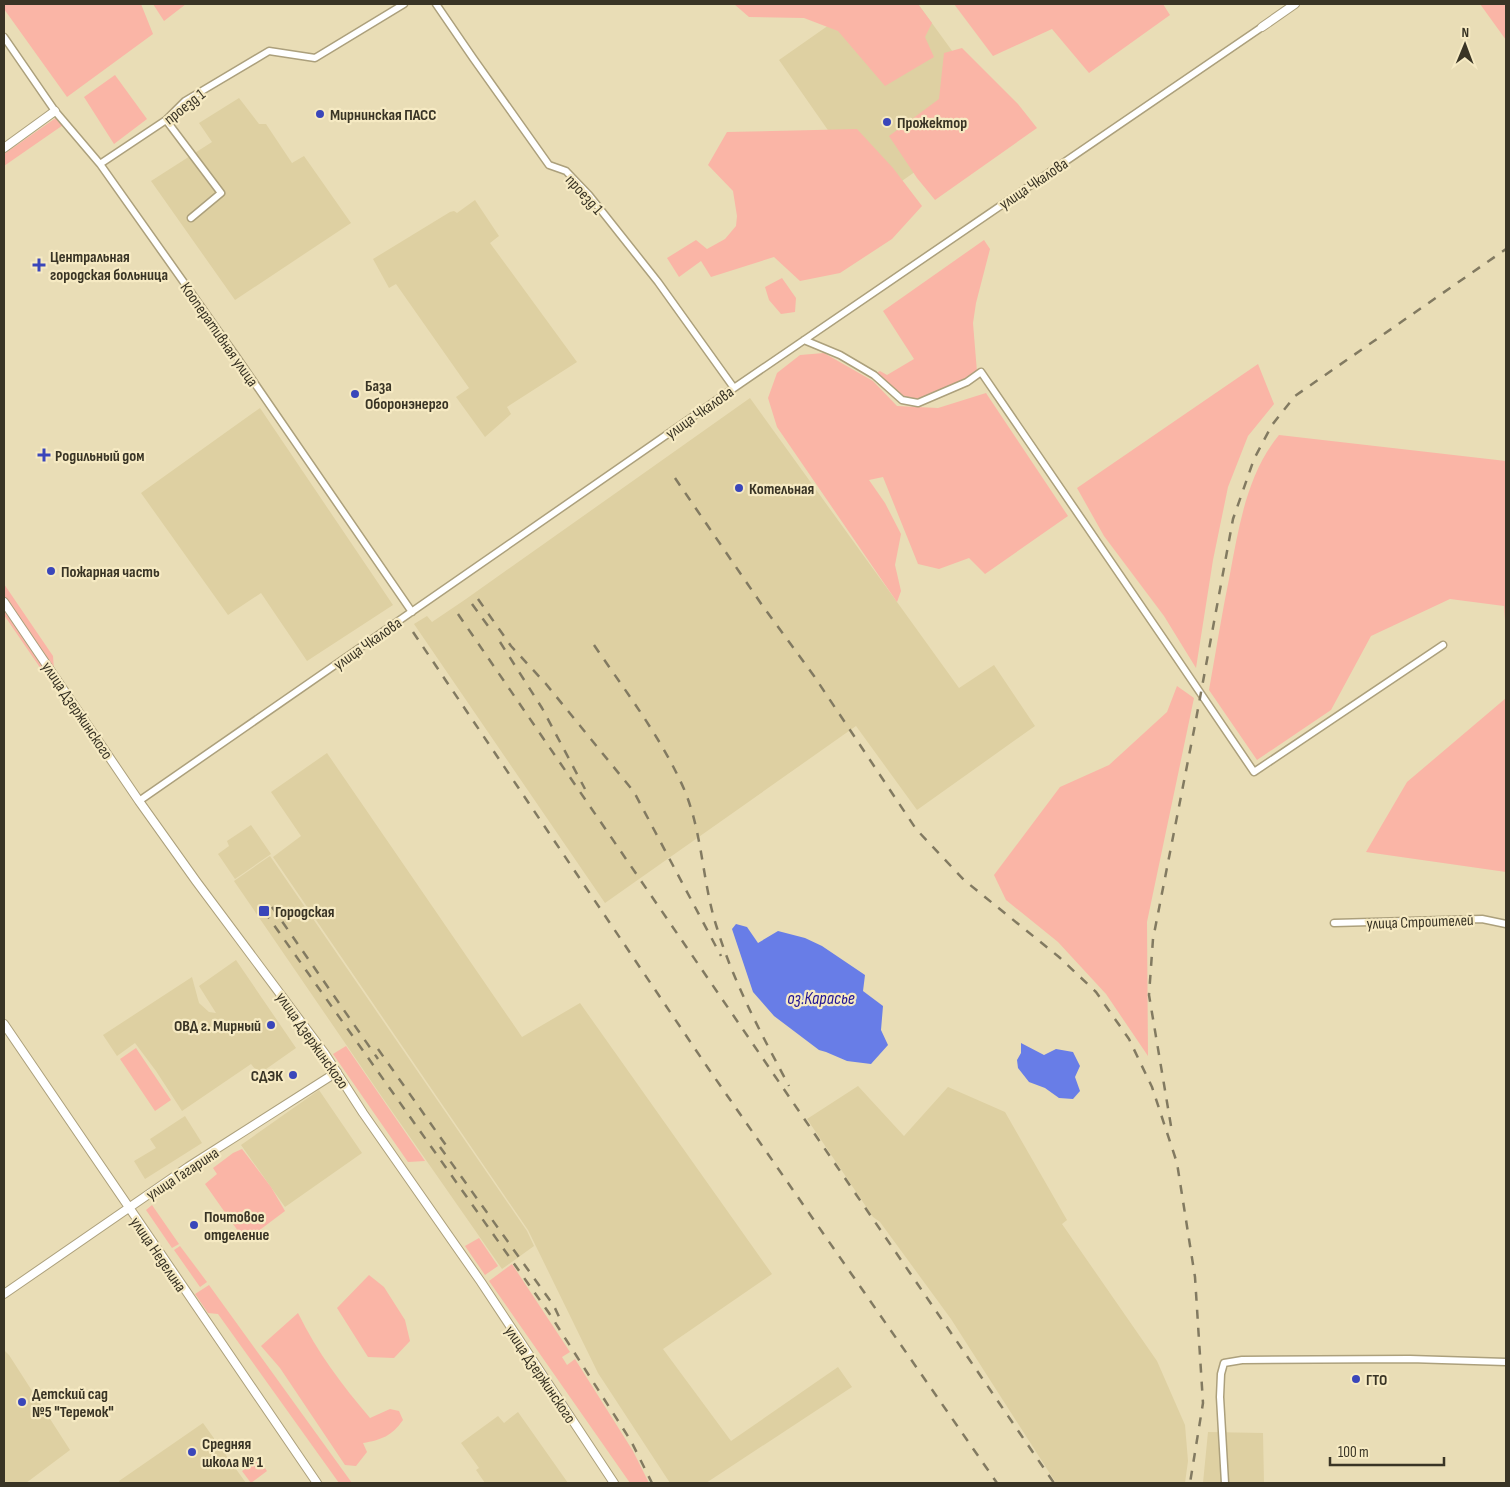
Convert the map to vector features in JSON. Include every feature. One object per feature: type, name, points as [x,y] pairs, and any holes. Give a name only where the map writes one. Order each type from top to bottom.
[{"type":"street","name":"проезд 1","points":[[100,164],[166,120],[185,101],[269,51],[315,58],[404,4]]},
{"type":"street","name":"проезд 1","points":[[436,4],[548,165],[566,171],[589,195],[658,282],[734,388]]},
{"type":"street","points":[[1262,27],[1295,4]]},
{"type":"street","name":"улица Чкалова","points":[[139,801],[734,388],[1262,27]]},
{"type":"street","name":"Кооперативная улица","points":[[4,37],[55,112],[100,164],[236,356],[412,612]]},
{"type":"street","points":[[4,148],[55,112]]},
{"type":"street","points":[[166,120],[221,193],[191,218]]},
{"type":"street","points":[[804,340],[840,356],[874,375],[902,400],[918,403],[967,382],[981,372],[1254,772],[1443,645]]},
{"type":"street","name":"улица Дзержинского","points":[[4,602],[139,801],[337,1072],[363,1113],[481,1282],[614,1483]]},
{"type":"street","name":"улица Строителей","points":[[1334,923],[1482,919],[1506,924]]},
{"type":"street","name":"улица Неделина","points":[[4,1024],[317,1483]]},
{"type":"street","name":"улица Гагарина","points":[[4,1294],[188,1167],[337,1072]]},
{"type":"street","points":[[1225,1483],[1220,1397],[1221,1374],[1224,1363],[1242,1360],[1401,1359],[1506,1362]]},
{"type":"shaded area","points":[[4,4],[141,4],[153,34],[67,97],[4,9]]},
{"type":"shaded area","points":[[153,4],[186,4],[164,21]]},
{"type":"shaded area","points":[[734,4],[918,4],[932,23],[925,37],[934,57],[885,86],[838,31],[804,18],[749,17]]},
{"type":"shaded area","points":[[918,4],[998,114],[876,199],[779,60],[849,11]]},
{"type":"shaded area","points":[[954,4],[1163,4],[1170,15],[1089,73],[1052,29],[993,56]]},
{"type":"shaded area","points":[[1480,4],[1506,4],[1506,40]]},
{"type":"shaded area","points":[[962,48],[1018,104],[1037,128],[935,200],[917,178],[889,136],[939,99],[944,53]]},
{"type":"shaded area","points":[[115,75],[147,119],[114,144],[84,97]]},
{"type":"shaded area","points":[[239,98],[259,124],[266,124],[292,163],[304,156],[351,223],[235,300],[151,181],[212,142],[199,123]]},
{"type":"shaded area","points":[[60,115],[66,123],[4,166],[4,154]]},
{"type":"shaded area","points":[[857,129],[893,168],[922,206],[892,239],[840,273],[800,281],[774,257],[711,277],[701,261],[679,277],[667,258],[696,240],[707,249],[725,239],[736,226],[737,216],[733,191],[708,165],[727,132]]},
{"type":"shaded area","points":[[475,200],[499,236],[490,243],[577,362],[507,407],[511,414],[485,437],[456,397],[469,388],[396,284],[389,288],[373,259],[450,212],[454,211],[457,213]]},
{"type":"shaded area","points":[[984,240],[990,249],[976,303],[973,323],[977,372],[929,397],[909,399],[902,397],[891,389],[876,373],[880,371],[887,375],[914,359],[883,311]]},
{"type":"shaded area","points":[[782,278],[796,298],[795,312],[781,314],[769,300],[765,287]]},
{"type":"shaded area","points":[[824,353],[873,381],[897,406],[938,408],[986,393],[1068,516],[985,574],[969,558],[939,569],[918,564],[883,477],[869,480],[885,503],[901,534],[895,565],[901,591],[897,602],[777,427],[768,398],[777,373],[800,355]]},
{"type":"shaded area","points":[[1258,364],[1274,404],[1248,436],[1228,487],[1213,560],[1196,668],[1164,616],[1104,536],[1077,488]]},
{"type":"shaded area","points":[[750,398],[959,688],[994,665],[1035,726],[917,810],[856,726],[605,903],[414,624],[427,616],[432,622]]},
{"type":"shaded area","points":[[260,408],[393,605],[307,661],[261,593],[228,615],[141,493]]},
{"type":"shaded area","points":[[1279,435],[1506,461],[1506,634],[1504,606],[1450,599],[1371,636],[1331,710],[1257,760],[1209,690],[1241,519],[1259,466]]},
{"type":"shaded area","points":[[4,584],[53,656],[55,683],[52,685],[4,615]]},
{"type":"shaded area","points":[[1177,686],[1194,698],[1147,922],[1148,1056],[1106,994],[1058,942],[1006,900],[994,875],[1060,787],[1109,765],[1167,712]]},
{"type":"shaded area","points":[[1506,698],[1506,872],[1366,852],[1407,782]]},
{"type":"shaded area","points":[[327,753],[522,1037],[580,1003],[772,1274],[663,1349],[731,1441],[838,1367],[852,1387],[706,1483],[670,1483],[598,1373],[528,1230],[273,857],[301,836],[271,792]]},
{"type":"shaded area","points":[[251,825],[271,854],[235,879],[218,854],[229,846],[227,841]]},
{"type":"shaded area","points":[[270,856],[527,1231],[534,1246],[502,1269],[234,881]]},
{"type":"shaded area","points":[[236,960],[296,1048],[259,1074],[251,1064],[182,1111],[135,1043],[117,1056],[103,1035],[192,977],[199,1003],[209,1012],[216,1013],[199,986]]},
{"type":"shaded area","points":[[346,1046],[425,1161],[408,1162],[333,1054]]},
{"type":"shaded area","points":[[136,1048],[171,1100],[155,1111],[120,1059]]},
{"type":"shaded area","points":[[858,1086],[904,1136],[948,1087],[1005,1112],[1067,1220],[1062,1224],[1157,1361],[1185,1425],[1188,1461],[1185,1483],[1056,1483],[951,1319],[880,1222],[873,1217],[807,1119]]},
{"type":"shaded area","points":[[319,1090],[362,1153],[285,1207],[241,1145]]},
{"type":"shaded area","points":[[185,1116],[202,1143],[145,1179],[134,1161],[156,1148],[150,1139]]},
{"type":"shaded area","points":[[242,1149],[271,1187],[285,1211],[245,1241],[205,1184],[217,1174],[213,1168],[233,1153]]},
{"type":"shaded area","points":[[152,1205],[179,1244],[172,1248],[146,1210]]},
{"type":"shaded area","points":[[479,1238],[498,1266],[485,1275],[465,1246]]},
{"type":"shaded area","points":[[180,1246],[207,1282],[200,1287],[174,1250]]},
{"type":"shaded area","points":[[512,1264],[570,1352],[562,1357],[567,1365],[575,1359],[633,1451],[649,1483],[630,1483],[489,1281]]},
{"type":"shaded area","points":[[369,1275],[384,1287],[405,1320],[410,1341],[394,1358],[368,1357],[337,1308]]},
{"type":"shaded area","points":[[209,1285],[352,1483],[339,1483],[218,1314],[208,1313],[195,1294]]},
{"type":"shaded area","points":[[298,1313],[313,1341],[331,1368],[370,1418],[390,1409],[399,1411],[403,1420],[395,1430],[386,1436],[363,1443],[367,1452],[356,1466],[345,1465],[280,1368],[261,1346]]},
{"type":"shaded area","name":"Детский сад №5 \"Теремок\"","points":[[4,1350],[70,1450],[26,1483],[4,1483]]},
{"type":"shaded area","points":[[518,1412],[568,1483],[485,1483],[476,1470],[479,1468],[461,1443],[498,1416],[504,1423]]},
{"type":"shaded area","name":"Средняя школа № 1","points":[[203,1423],[246,1483],[120,1483],[119,1481]]},
{"type":"shaded area","points":[[1208,1432],[1263,1433],[1264,1483],[1203,1483]]},
{"type":"shaded area","points":[[259,1460],[267,1471],[251,1483],[242,1471]]},
{"type":"water","name":"оз.Карасье","points":[[736,924],[747,927],[758,943],[778,931],[805,938],[822,946],[865,975],[863,991],[883,1006],[881,1030],[888,1045],[871,1064],[847,1061],[819,1050],[774,1016],[753,992],[732,929]]},
{"type":"water","points":[[1021,1043],[1044,1055],[1056,1049],[1073,1052],[1080,1066],[1075,1077],[1080,1091],[1073,1099],[1059,1098],[1045,1088],[1029,1082],[1018,1068],[1017,1060],[1021,1053]]},
{"type":"railway","points":[[1171,1126],[1149,995],[1153,939],[1233,519],[1254,459],[1272,425],[1295,396],[1506,249]]},
{"type":"railway","points":[[675,478],[762,605],[814,676],[916,829],[964,880],[1059,957],[1096,992],[1129,1039],[1152,1087],[1177,1163],[1195,1277],[1203,1403],[1190,1483]]},
{"type":"railway","points":[[478,599],[511,646],[546,684],[634,792],[721,956]]},
{"type":"railway","points":[[472,604],[488,626]]},
{"type":"railway","points":[[458,614],[1054,1483]]},
{"type":"railway","points":[[413,632],[708,1068],[997,1483]]},
{"type":"railway","points":[[500,642],[542,708],[585,789]]},
{"type":"railway","points":[[594,645],[654,733],[684,789],[695,823],[712,911],[724,949],[749,1009],[789,1086]]},
{"type":"railway","points":[[272,907],[378,1059]]},
{"type":"railway","points":[[264,911],[549,1313],[631,1441],[652,1483]]},
{"type":"railway","points":[[378,1049],[450,1151]]},
{"type":"railway","points":[[440,1147],[554,1306],[560,1319]]},
{"type":"place","name":"Мирнинская ПАСС","points":[[320,114]]},
{"type":"place","name":"Прожектор","points":[[887,122]]},
{"type":"place","name":"Центральная городская больница","points":[[39,265]]},
{"type":"place","name":"База Оборонэнерго","points":[[355,394]]},
{"type":"place","name":"Родильный дом","points":[[44,455]]},
{"type":"place","name":"Котельная","points":[[739,488]]},
{"type":"place","name":"Пожарная часть","points":[[51,571]]},
{"type":"place","name":"Городская","points":[[264,911]]},
{"type":"place","name":"ОВД г. Мирный","points":[[271,1025]]},
{"type":"place","name":"СДЭК","points":[[293,1075]]},
{"type":"place","name":"Почтовое отделение","points":[[194,1225]]},
{"type":"place","name":"ГТО","points":[[1356,1379]]},
{"type":"place","name":"Детский сад №5 \"Теремок\"","points":[[22,1402]]},
{"type":"place","name":"Средняя школа № 1","points":[[192,1452]]}]
